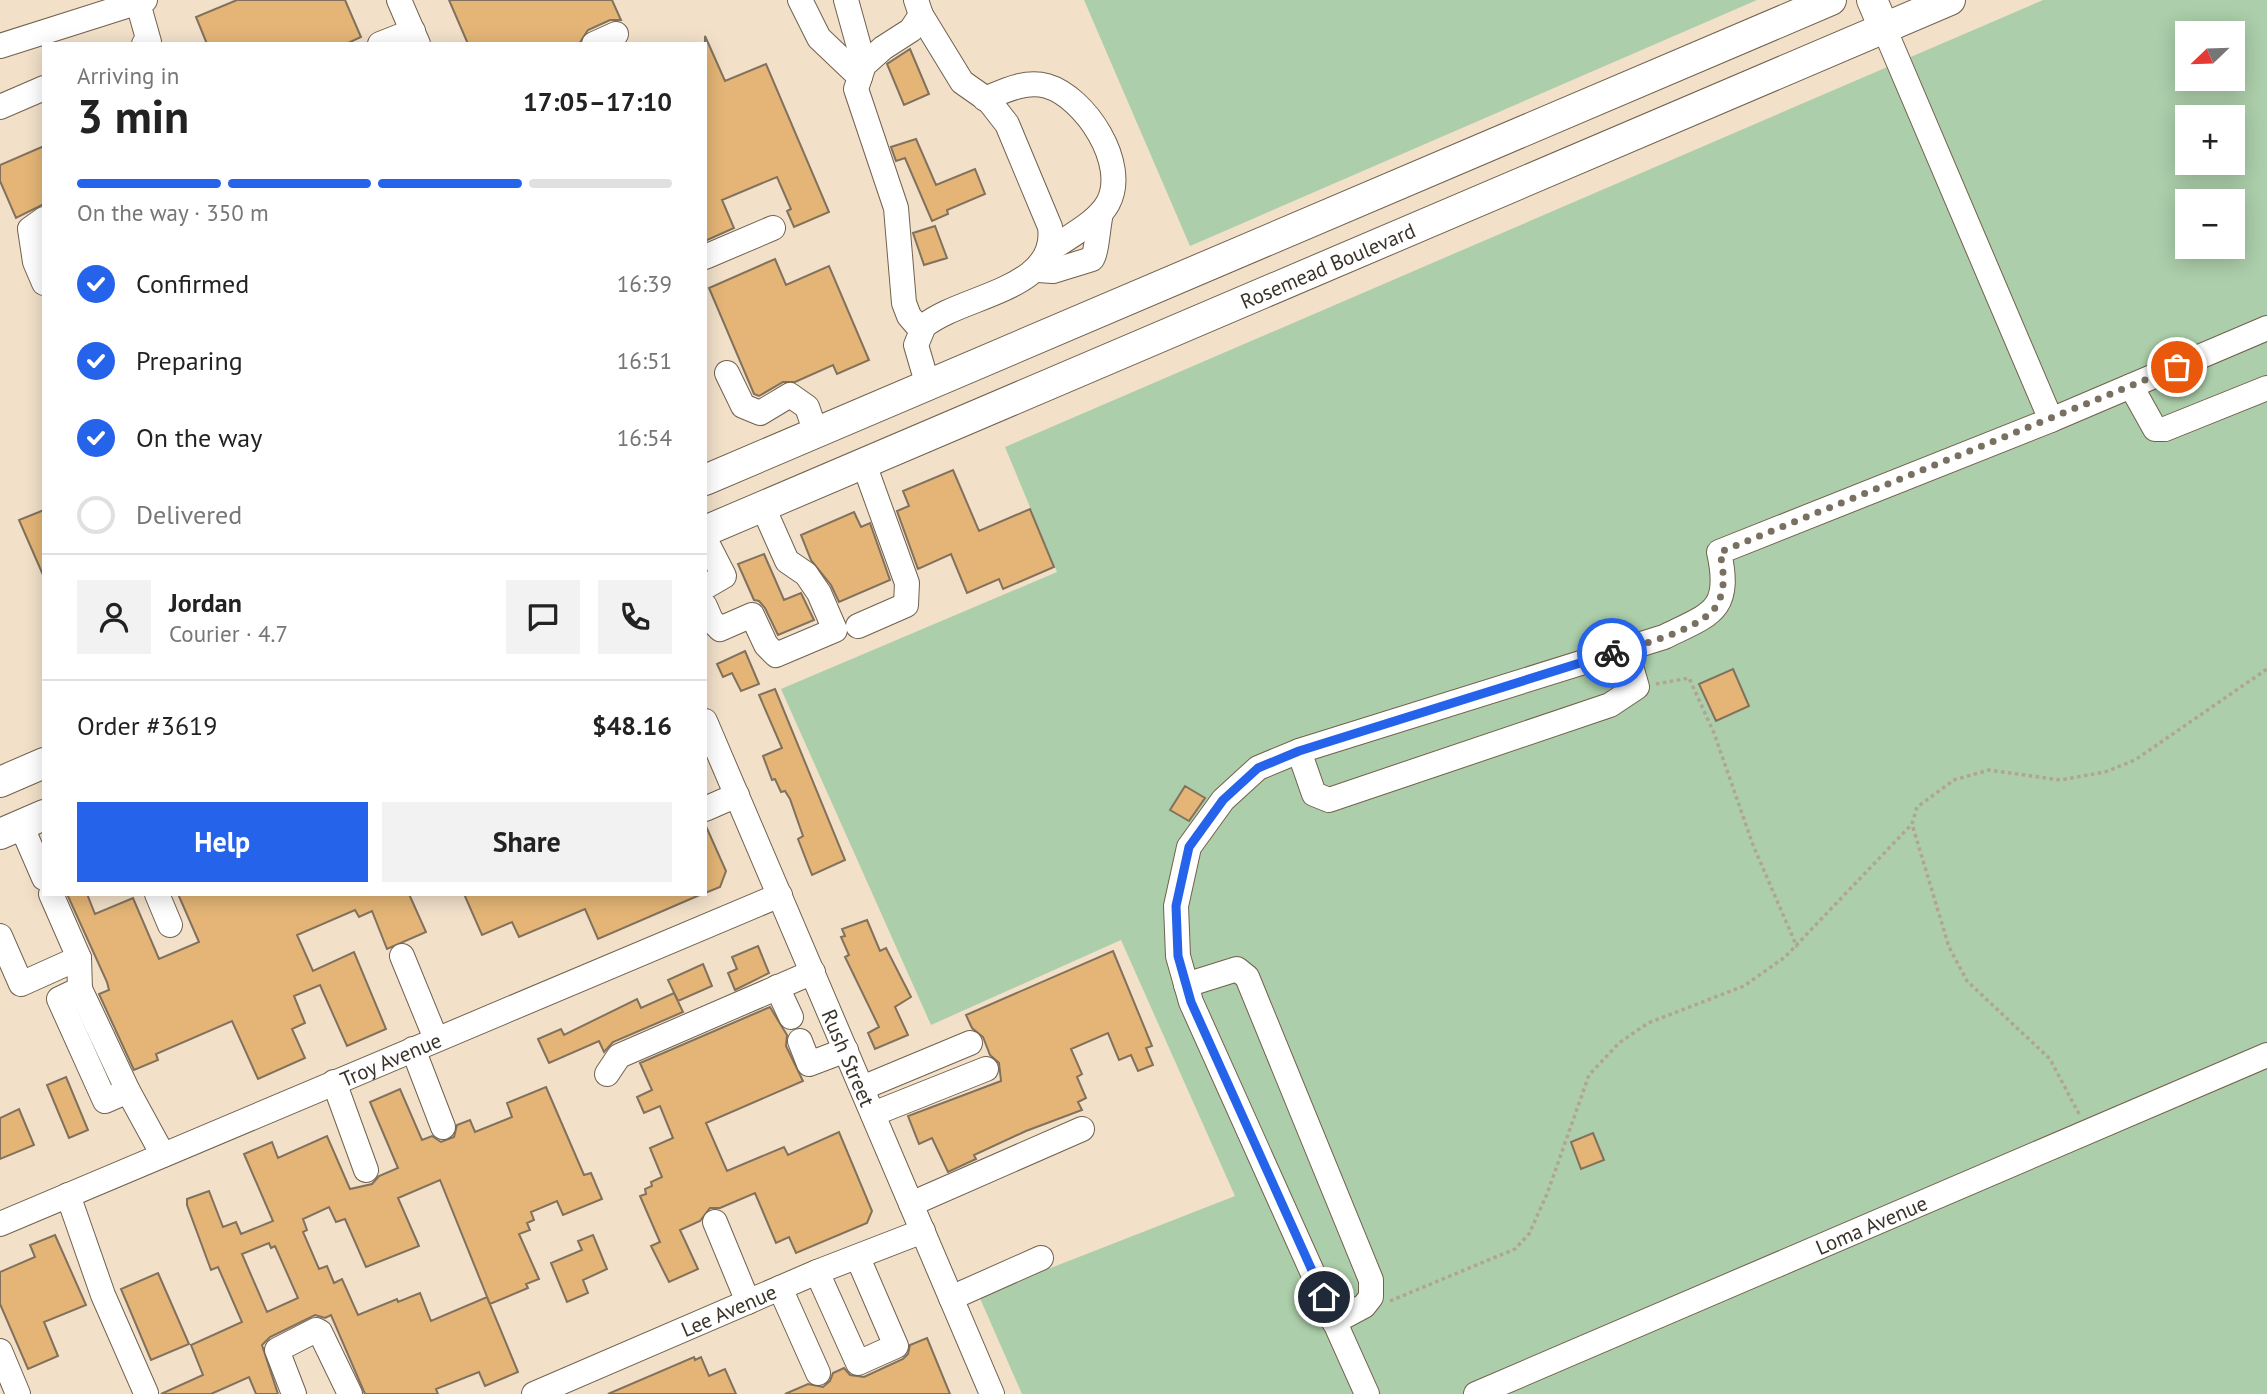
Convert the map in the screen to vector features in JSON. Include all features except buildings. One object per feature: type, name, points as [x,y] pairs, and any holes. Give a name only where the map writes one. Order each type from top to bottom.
[{"type":"main road","points":[[707,479],[1831,0]]},
{"type":"main road","points":[[1872,0],[1884,28]]},
{"type":"main road","name":"Rosemead Boulevard","points":[[707,530],[1950,0]]},
{"type":"main road","points":[[0,782],[42,764]]},
{"type":"street","points":[[392,42],[415,38],[399,0]]},
{"type":"street","points":[[800,0],[819,38],[862,71]]},
{"type":"street","points":[[846,0],[862,71]]},
{"type":"street","points":[[0,46],[141,1],[151,42]]},
{"type":"street","points":[[919,7],[911,30],[883,48],[862,71],[856,89],[896,208],[904,303],[909,316],[922,330]]},
{"type":"street","points":[[919,7],[962,82],[985,99],[1007,124],[1050,227],[1044,260],[1053,271],[1092,259],[1096,252],[1095,235],[1101,213],[1109,201],[1114,177],[1100,136],[1084,109],[1066,94],[1045,86],[1014,87],[985,99]]},
{"type":"street","points":[[1884,28],[2051,420]]},
{"type":"street","points":[[0,107],[42,89]]},
{"type":"street","points":[[42,220],[30,229],[35,262],[42,278]]},
{"type":"street","points":[[707,256],[773,228]]},
{"type":"street","points":[[928,386],[916,356],[916,345],[922,330],[932,320],[1044,260]]},
{"type":"street","points":[[1367,1394],[1186,985],[1178,956],[1176,906],[1189,847],[1223,800],[1258,768],[1299,751],[1664,637],[1709,615],[1719,602],[1725,578],[1720,552],[2051,420],[2267,328]]},
{"type":"street","points":[[727,373],[743,406],[760,413],[790,395],[807,407],[816,433]]},
{"type":"street","points":[[2131,386],[2155,429],[2165,429],[2267,388]]},
{"type":"street","points":[[859,626],[906,604],[907,583],[864,464]]},
{"type":"street","points":[[707,612],[710,620],[720,629],[752,615],[766,645],[776,655],[835,630],[819,593],[806,574],[788,561],[763,507]]},
{"type":"street","points":[[707,543],[724,576],[707,586]]},
{"type":"street","points":[[1299,751],[1314,794],[1329,800],[1610,705],[1637,687],[1626,649]]},
{"type":"street","name":"Rush Street","points":[[707,726],[992,1394]]},
{"type":"street","points":[[707,809],[737,795]]},
{"type":"street","points":[[22,824],[42,873]]},
{"type":"street","name":"Troy Avenue","points":[[0,1224],[780,895]]},
{"type":"street","points":[[52,896],[79,958],[80,989],[128,1091],[163,1155]]},
{"type":"street","points":[[158,896],[170,925]]},
{"type":"street","points":[[0,936],[21,984],[79,958]]},
{"type":"street","points":[[402,956],[443,1128]]},
{"type":"street","points":[[1186,985],[1237,968],[1247,977],[1371,1280],[1371,1297],[1364,1306],[1334,1322]]},
{"type":"street","points":[[607,1074],[619,1056],[813,972]]},
{"type":"street","points":[[777,987],[791,1017]]},
{"type":"street","points":[[800,1041],[809,1064],[846,1050]]},
{"type":"street","points":[[862,1088],[971,1043]]},
{"type":"street","name":"Loma Avenue","points":[[1476,1394],[2267,1055]]},
{"type":"street","points":[[873,1114],[986,1069]]},
{"type":"street","points":[[334,1082],[366,1170]]},
{"type":"street","points":[[911,1204],[1082,1129]]},
{"type":"street","points":[[68,1195],[103,1295],[146,1393]]},
{"type":"street","points":[[715,1222],[748,1302]]},
{"type":"street","name":"Lee Avenue","points":[[534,1394],[817,1272],[923,1231]]},
{"type":"street","points":[[817,1272],[858,1363],[896,1346],[858,1258]]},
{"type":"street","points":[[951,1298],[1041,1258]]},
{"type":"street","points":[[780,1288],[818,1373]]},
{"type":"street","points":[[294,1394],[277,1350],[316,1331],[320,1332],[350,1394]]},
{"type":"street","points":[[807,1349],[844,1333]]},
{"type":"street","points":[[0,1351],[18,1394]]},
{"type":"path","points":[[1364,1306],[1391,1301],[1515,1249],[1529,1234],[1548,1194],[1589,1074],[1619,1043],[1648,1023],[1744,986],[1797,947],[1912,824],[1917,807],[1954,780],[1989,770],[2060,780],[2105,772],[2136,760],[2267,669]]},
{"type":"path","points":[[1637,687],[1689,678],[1714,733],[1753,845],[1797,947]]},
{"type":"path","points":[[1912,824],[1949,947],[1967,981],[2050,1059],[2088,1132]]},
{"type":"green space","points":[[1084,0],[1757,0],[1190,246]]},
{"type":"green space","points":[[2043,0],[2267,0],[2267,1394],[1022,1394],[979,1296],[1235,1196],[1121,940],[931,1025],[781,689],[1057,572],[1005,447]]},
{"type":"way so far","points":[[1612,653],[1664,637],[1709,615],[1719,602],[1725,578],[1720,552],[2177,367]]},
{"type":"route","points":[[1324,1297],[1191,1002],[1178,956],[1176,906],[1189,847],[1223,800],[1258,768],[1299,751],[1612,653]]}]
